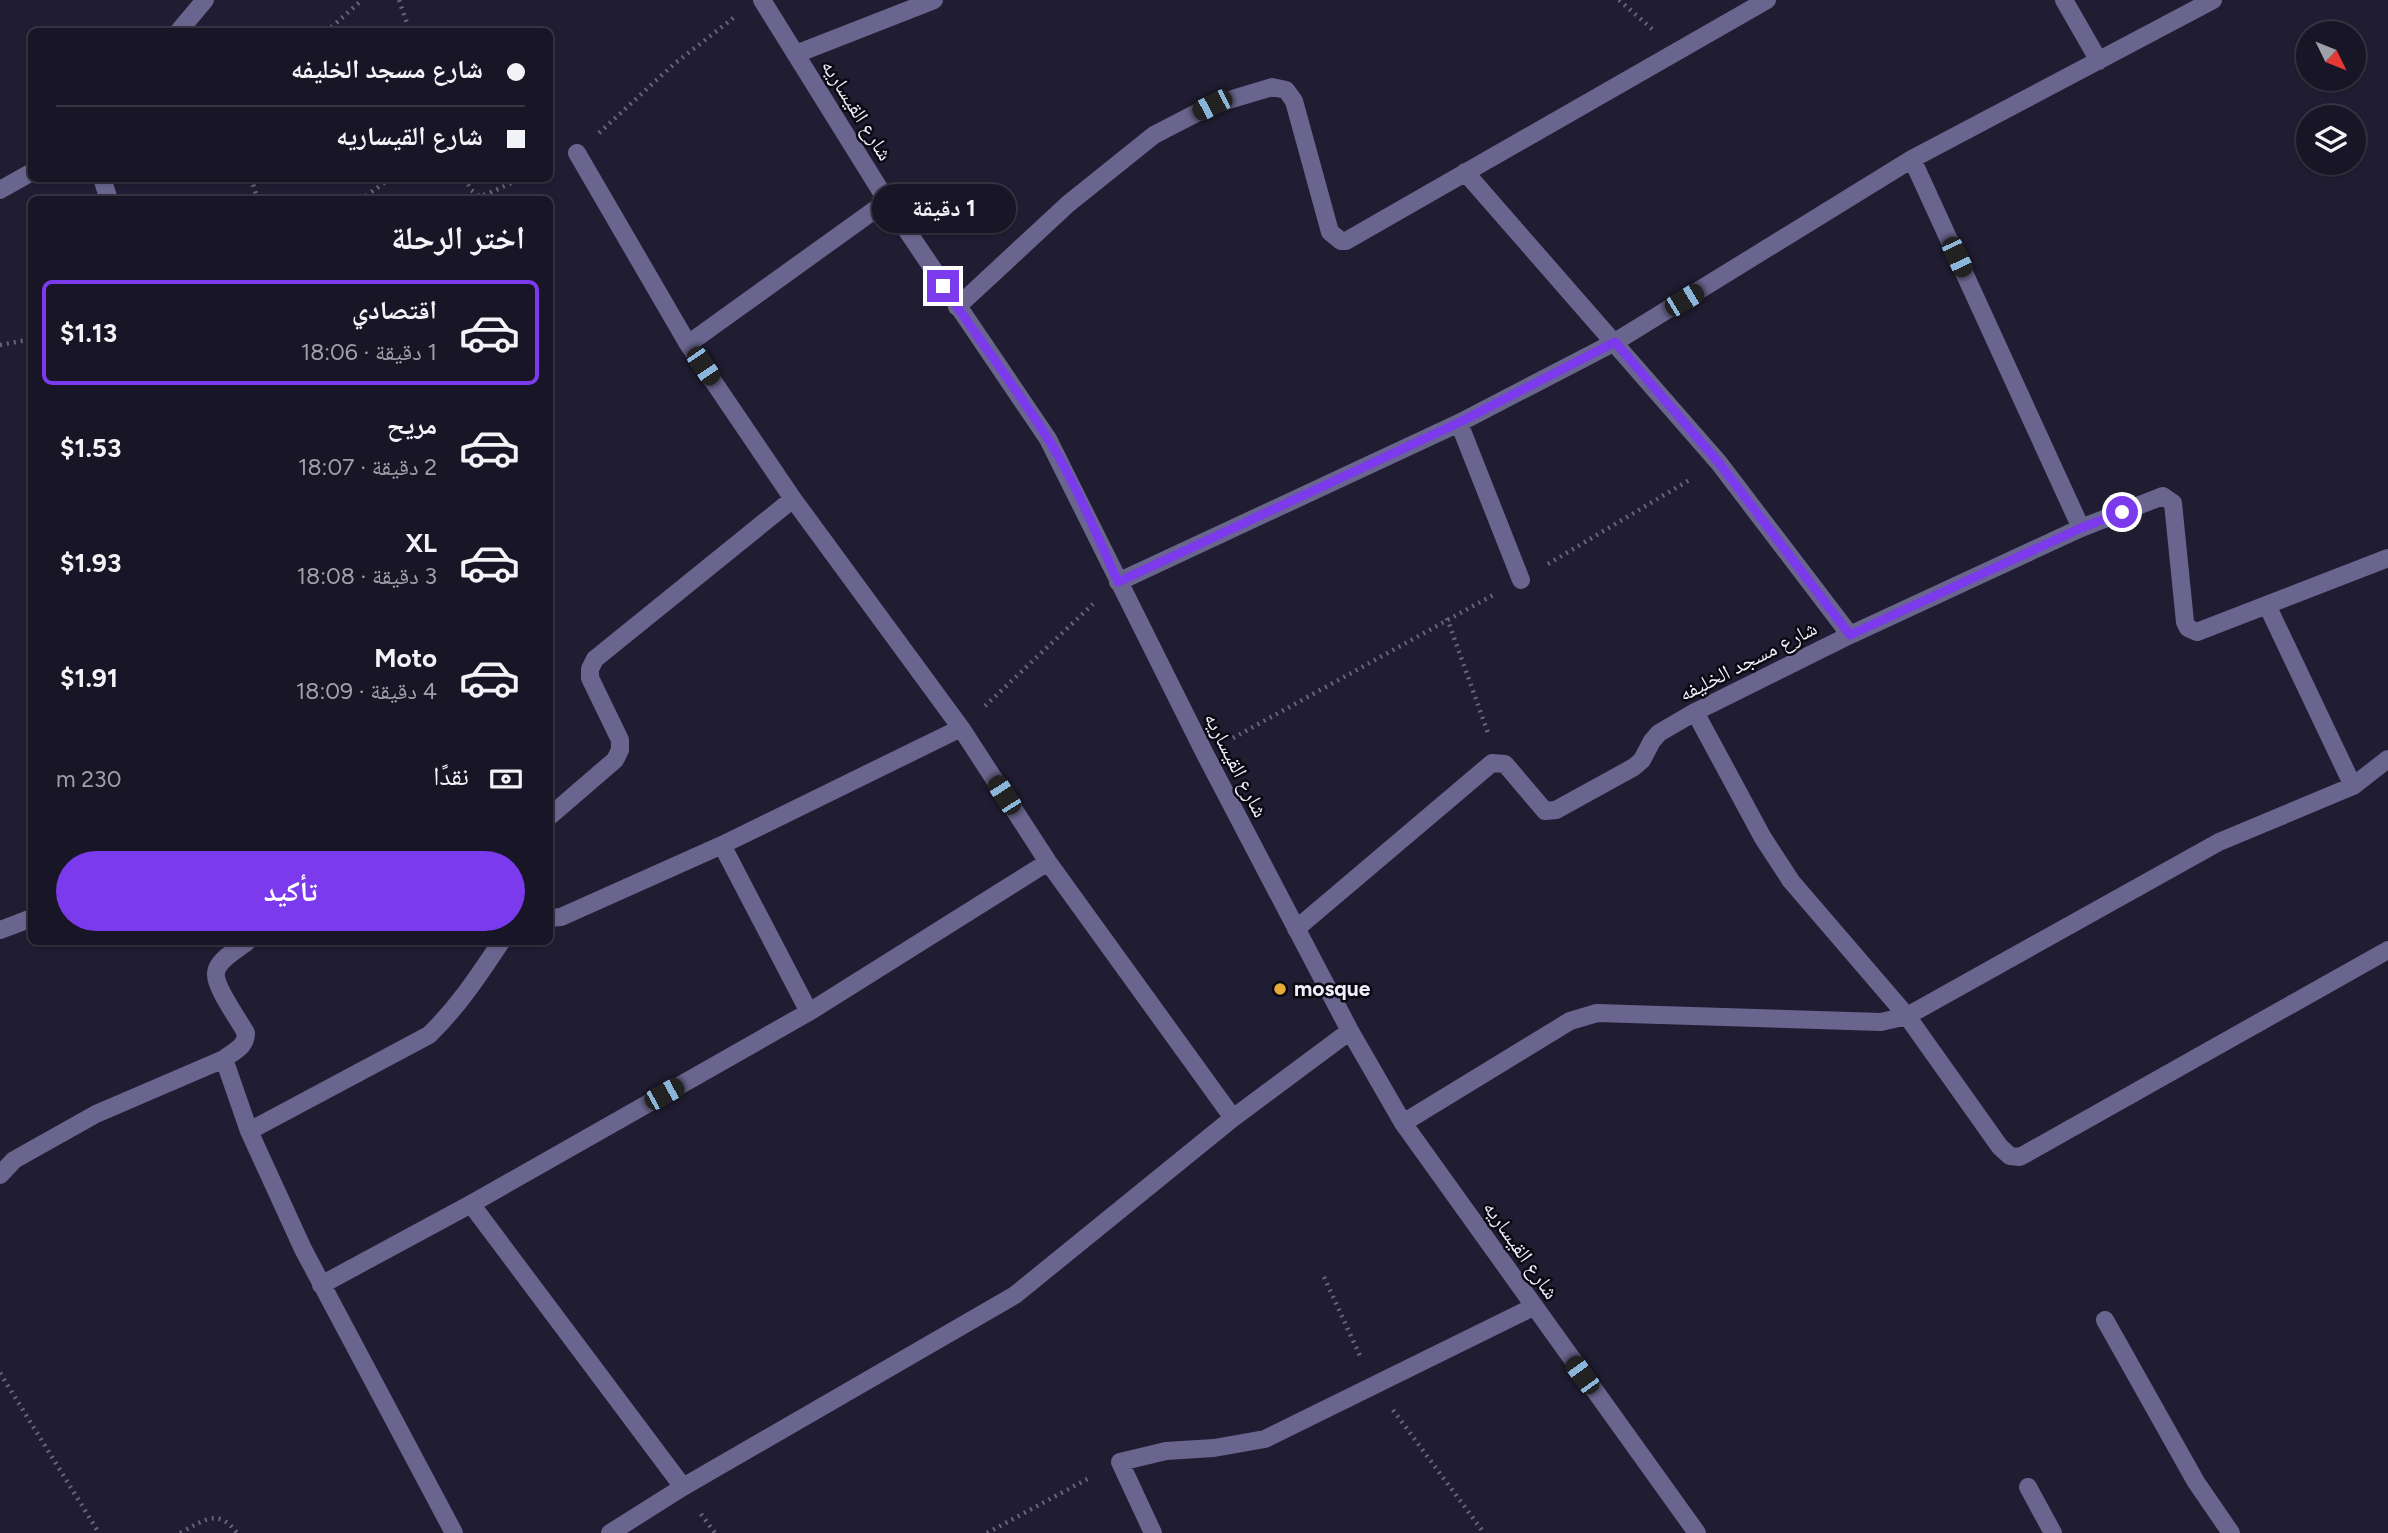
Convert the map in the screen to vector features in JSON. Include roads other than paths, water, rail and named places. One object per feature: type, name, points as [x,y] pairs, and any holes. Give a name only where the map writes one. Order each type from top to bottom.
[{"type":"street","points":[[181,28],[205,0]]},
{"type":"street","points":[[796,54],[934,0]]},
{"type":"street","points":[[957,307],[1068,204],[1154,135],[1212,105],[1272,87],[1286,90],[1294,101],[1330,232],[1341,242],[1767,0]]},
{"type":"street","points":[[2064,0],[2099,61]]},
{"type":"street","points":[[1118,582],[1458,423],[1615,342],[1912,159],[2213,0]]},
{"type":"street","name":"شارع القيساريه","points":[[754,4],[796,54],[887,201],[1048,439],[1205,754],[1350,1031],[1403,1123],[1697,1533]]},
{"type":"street","points":[[577,153],[688,344],[793,499],[961,728],[1048,862],[1233,1118]]},
{"type":"street","points":[[1912,159],[2081,528]]},
{"type":"street","points":[[1465,172],[1719,463],[1850,635]]},
{"type":"street","points":[[0,190],[28,175]]},
{"type":"street","points":[[688,344],[887,201]]},
{"type":"street","points":[[1458,423],[1521,580]]},
{"type":"street","name":"شارع مسجد الخليفه","points":[[1296,929],[1485,766],[1499,762],[1505,764],[1541,807],[1550,812],[1634,767],[1642,760],[1659,733],[1695,712],[1850,635],[2081,528],[2163,496],[2173,503],[2185,622],[2188,628],[2197,632],[2388,558]]},
{"type":"street","points":[[553,813],[615,760],[620,750],[620,740],[590,678],[590,669],[595,659],[793,499]]},
{"type":"street","points":[[2267,606],[2353,786]]},
{"type":"street","points":[[1695,712],[1763,838],[1791,881],[1907,1016],[2000,1147],[2010,1156],[2020,1157],[2388,950]]},
{"type":"street","points":[[553,918],[561,917],[722,845],[961,728]]},
{"type":"street","points":[[1403,1123],[1570,1021],[1597,1013],[1881,1022],[1907,1016],[2219,842],[2353,786],[2388,759]]},
{"type":"street","points":[[722,845],[809,1012]]},
{"type":"street","points":[[321,1285],[471,1204],[809,1012],[1048,862]]},
{"type":"street","points":[[0,930],[28,920]]},
{"type":"street","points":[[0,1175],[14,1160],[96,1114],[224,1059],[242,1046],[246,1033],[218,984],[216,973],[219,965],[243,945]]},
{"type":"street","points":[[249,1131],[429,1035],[449,1016],[499,945]]},
{"type":"street","points":[[610,1533],[683,1487],[1016,1295],[1233,1118],[1350,1031]]},
{"type":"street","points":[[224,1059],[249,1131],[321,1285],[454,1533]]},
{"type":"street","points":[[471,1204],[683,1487]]},
{"type":"street","points":[[1153,1533],[1119,1462],[1166,1451],[1214,1448],[1265,1439],[1533,1307]]},
{"type":"street","points":[[2105,1320],[2196,1482],[2231,1533]]},
{"type":"street","points":[[2028,1487],[2053,1533]]},
{"type":"place","name":"mosque","points":[[1280,989]]}]
